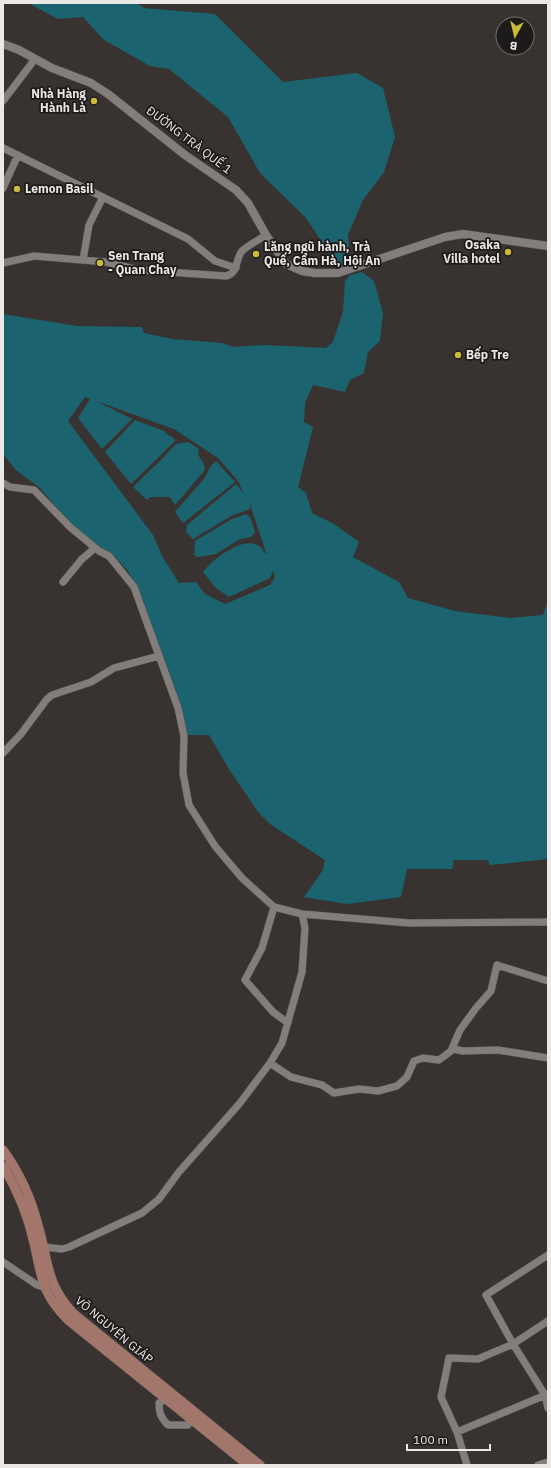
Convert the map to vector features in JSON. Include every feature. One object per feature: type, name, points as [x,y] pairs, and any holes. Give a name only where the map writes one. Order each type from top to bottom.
[{"type":"main road","name":"VÕ NGUYÊN GIÁP","points":[[3,1150],[25,1188],[38,1224],[55,1292],[64,1304],[248,1465]]},
{"type":"main road","name":"VÕ NGUYÊN GIÁP","points":[[3,1166],[14,1187],[29,1225],[43,1287],[50,1300],[68,1320],[169,1396]]},
{"type":"main road","name":"VÕ NGUYÊN GIÁP","points":[[193,1416],[260,1465]]},
{"type":"street","name":"ĐƯỜNG TRÀ QUẾ 1","points":[[3,44],[52,68],[91,83],[108,94],[185,155],[236,190],[248,203],[266,235],[286,264],[302,271],[315,273],[338,273],[445,238],[462,234],[548,246]]},
{"type":"street","points":[[3,101],[35,59]]},
{"type":"street","points":[[3,148],[188,239],[215,261],[236,268]]},
{"type":"street","points":[[3,188],[18,155]]},
{"type":"street","points":[[83,260],[90,226],[103,197]]},
{"type":"street","points":[[3,263],[34,256],[106,262],[138,270],[226,276],[230,275],[236,268],[242,252],[266,235]]},
{"type":"street","points":[[3,483],[10,487],[34,490],[70,527],[95,548],[109,556],[134,587],[181,721],[184,736],[183,773],[189,805],[224,858],[242,878],[274,907],[302,914],[428,924],[548,922]]},
{"type":"street","points":[[63,582],[82,559],[95,548]]},
{"type":"street","points":[[3,753],[21,734],[47,699],[52,695],[91,682],[114,668],[159,656]]},
{"type":"street","points":[[274,907],[262,948],[245,980],[273,1012],[288,1024]]},
{"type":"street","points":[[44,1247],[69,1247],[132,1218],[150,1206],[166,1191],[178,1172],[240,1103],[270,1063],[282,1043],[302,972],[305,928],[302,914]]},
{"type":"street","points":[[270,1063],[291,1077],[322,1085],[334,1093],[359,1089],[378,1091],[403,1082],[414,1061],[423,1058],[439,1060],[453,1049],[460,1030],[491,991],[497,965],[548,981]]},
{"type":"street","points":[[453,1049],[463,1051],[498,1050],[548,1058]]},
{"type":"street","points":[[548,1255],[486,1295],[513,1344],[547,1395],[548,1408]]},
{"type":"street","points":[[3,1262],[37,1285],[43,1287]]},
{"type":"street","points":[[467,1465],[457,1432],[441,1397],[449,1358],[478,1359],[513,1344],[548,1321]]},
{"type":"street","points":[[457,1432],[547,1395]]},
{"type":"street","points":[[169,1396],[159,1403],[159,1410],[162,1418],[168,1425],[188,1425],[193,1416]]},
{"type":"street","points":[[538,1465],[548,1462]]},
{"type":"water","points":[[28,3],[136,3],[144,8],[215,14],[283,82],[357,73],[383,88],[395,137],[384,172],[363,200],[348,235],[351,268],[338,266],[306,218],[260,173],[228,117],[169,69],[150,66],[104,40],[83,17],[58,19]]},
{"type":"water","points":[[362,272],[374,281],[383,313],[380,341],[368,352],[364,373],[350,380],[345,392],[313,385],[305,403],[304,422],[313,427],[298,487],[306,493],[312,513],[334,524],[359,542],[353,557],[399,582],[408,598],[455,611],[510,618],[543,615],[547,604],[548,587],[548,859],[490,865],[488,860],[454,860],[452,869],[407,869],[401,897],[347,904],[304,897],[323,870],[325,860],[270,824],[258,812],[229,769],[209,735],[188,735],[136,585],[128,571],[115,557],[83,536],[40,488],[16,470],[3,454],[3,314],[77,326],[142,327],[144,333],[172,339],[222,343],[234,347],[265,345],[326,348],[333,342],[343,311],[345,281],[350,275]],"holes":[[[85,397],[90,399],[78,418],[102,449],[132,419],[96,401],[174,429],[218,458],[238,481],[244,494],[236,484],[187,525],[186,532],[193,539],[231,516],[250,509],[250,504],[267,555],[259,546],[253,543],[237,546],[228,550],[213,561],[203,572],[216,588],[229,597],[270,578],[273,571],[275,577],[270,585],[225,604],[205,594],[196,582],[179,583],[162,556],[153,535],[68,421]]]},
{"type":"water","points":[[135,420],[164,431],[174,438],[175,441],[131,484],[105,452]]},
{"type":"water","points":[[188,442],[199,449],[198,455],[203,462],[205,470],[175,505],[170,497],[150,497],[147,500],[133,487],[176,444]]},
{"type":"water","points":[[216,461],[235,482],[183,523],[175,512],[204,479],[211,466]]},
{"type":"water","points":[[246,514],[250,517],[255,532],[251,537],[240,539],[216,554],[198,557],[194,555],[195,541],[232,519]]},
{"type":"place","name":"Nhà Hàng Hành Là","points":[[94,101]]},
{"type":"place","name":"Lemon Basil","points":[[17,189]]},
{"type":"place","name":"Osaka Villa hotel","points":[[508,252]]},
{"type":"place","name":"Lăng ngũ hành, Trà Quế, Cẩm Hà, Hội An","points":[[256,254]]},
{"type":"place","name":"Sen Trang - Quan Chay","points":[[100,263]]},
{"type":"place","name":"Bếp Tre","points":[[458,355]]}]
